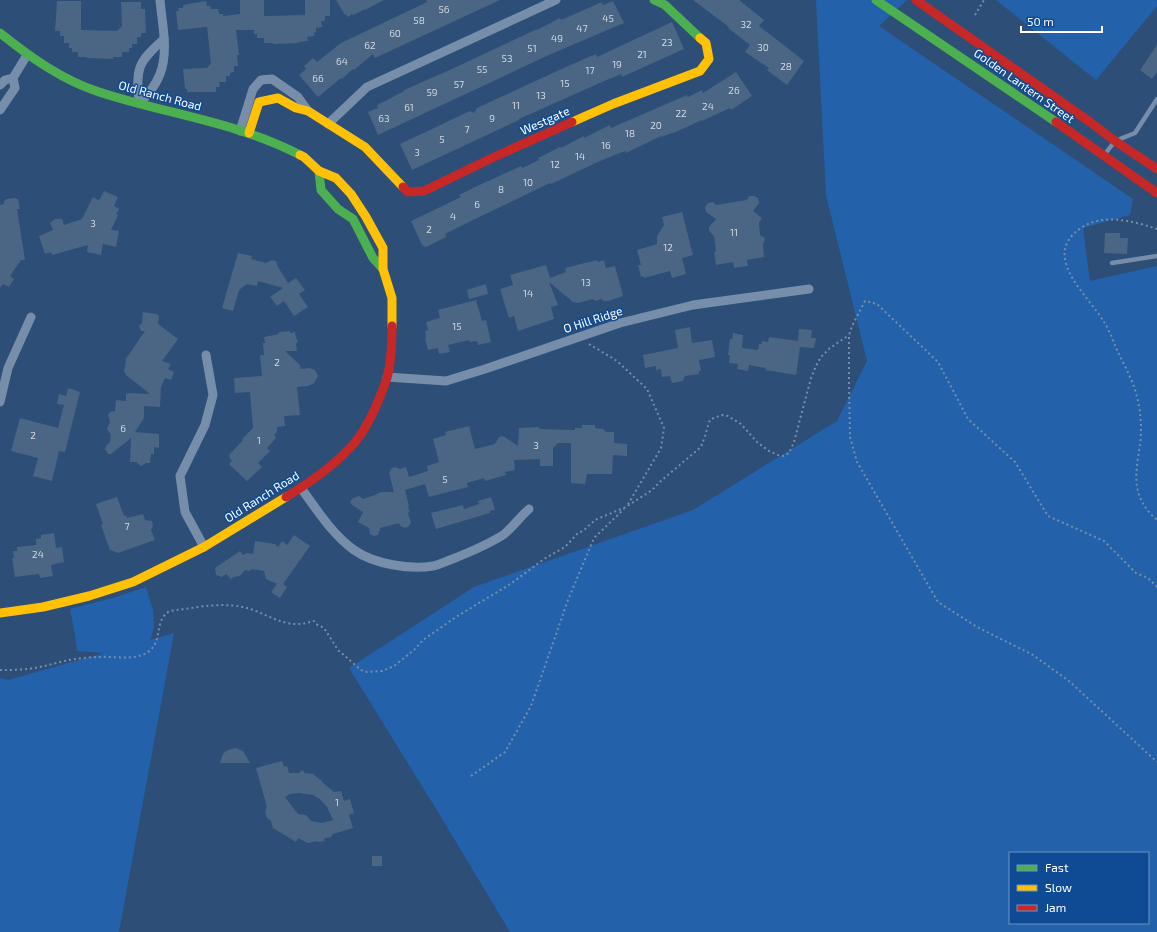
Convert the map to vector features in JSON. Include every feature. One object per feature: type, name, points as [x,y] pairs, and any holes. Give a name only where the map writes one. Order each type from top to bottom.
[{"type":"street","points":[[139,103],[155,86],[164,60],[165,50],[160,0]]},
{"type":"street","points":[[328,124],[367,87],[556,0]]},
{"type":"street","name":"Westgate","points":[[278,98],[296,108],[308,111],[365,147],[408,192],[424,191],[492,158],[613,104],[700,71],[709,59],[706,43],[665,5],[654,0]]},
{"type":"street","name":"Golden Lantern Street","points":[[876,0],[1015,94],[1157,193]]},
{"type":"street","name":"Golden Lantern Street","points":[[916,0],[1157,169]]},
{"type":"street","name":"Old Ranch Road","points":[[0,33],[27,55],[63,77],[98,92],[250,133],[279,144],[304,157],[319,171],[336,178],[351,194],[383,248],[383,269],[392,298],[392,341],[387,376],[371,416],[356,441],[330,467],[301,488],[204,547],[133,582],[89,596],[43,607],[0,613]]},
{"type":"street","points":[[139,103],[139,68],[147,55],[164,40]]},
{"type":"street","points":[[0,110],[15,88],[13,78],[27,55]]},
{"type":"street","points":[[147,55],[164,60]]},
{"type":"street","points":[[0,85],[5,80],[13,78]]},
{"type":"street","name":"Westgate","points":[[240,130],[253,89],[261,80],[272,79],[283,86],[298,97],[308,111]]},
{"type":"street","points":[[250,133],[260,102],[278,98]]},
{"type":"street","name":"Old Ranch Road","points":[[319,171],[321,190],[338,209],[353,219],[373,258],[383,269]]},
{"type":"street","name":"O Hill Ridge","points":[[387,376],[446,381],[620,323],[693,305],[809,289]]},
{"type":"street","points":[[0,402],[8,368],[31,317]]},
{"type":"street","points":[[204,547],[185,512],[180,476],[206,425],[213,395],[206,355]]},
{"type":"street","points":[[301,488],[340,539],[355,551],[372,559],[389,564],[409,567],[434,566],[473,550],[503,534],[529,509]]},
{"type":"lane","points":[[278,98],[283,86]]},
{"type":"lane","points":[[1104,156],[1115,141],[1135,133],[1157,100]]},
{"type":"lane","points":[[1112,263],[1157,256]]},
{"type":"path","points":[[975,15],[984,0]]},
{"type":"path","points":[[1157,229],[1138,223],[1112,220],[1099,220],[1088,223],[1079,229],[1069,241],[1064,256],[1066,267],[1073,279],[1106,324],[1135,387],[1141,422],[1140,445],[1136,467],[1136,488],[1140,500],[1157,520]]},
{"type":"path","points":[[1157,587],[1148,578],[1136,573],[1104,541],[1048,516],[1015,462],[968,419],[938,362],[877,304],[864,301],[849,335],[850,437],[857,462],[938,602],[977,627],[1033,656],[1069,681],[1157,762]]},
{"type":"path","points":[[471,776],[505,752],[531,706],[568,600],[594,538],[626,507],[661,448],[664,428],[647,389],[617,361],[578,338]]},
{"type":"shaded area","points":[[816,0],[907,0],[879,26],[1133,199],[1130,215],[1083,228],[1090,281],[1157,266],[1157,932],[510,932],[349,668],[474,587],[693,510],[837,421],[867,361],[826,195]]},
{"type":"shaded area","points":[[996,0],[1157,0],[1157,6],[1096,80]]},
{"type":"shaded area","points":[[146,587],[153,610],[154,627],[150,640],[174,633],[119,932],[0,932],[0,678],[8,680],[104,653],[77,651],[70,609],[116,597]]},
{"type":"building","points":[[240,0],[264,0],[264,16],[305,15],[305,0],[330,0],[330,16],[325,16],[325,21],[321,21],[322,27],[316,28],[314,36],[307,37],[308,41],[299,43],[264,43],[264,38],[257,38],[257,34],[254,34],[254,30],[236,30],[239,55],[237,55],[238,66],[234,66],[234,72],[230,73],[230,76],[226,76],[226,82],[219,82],[220,87],[216,87],[216,92],[187,92],[187,89],[185,89],[183,69],[207,68],[211,63],[207,27],[178,30],[176,11],[179,11],[178,8],[183,8],[183,5],[206,1],[207,6],[210,6],[211,9],[218,9],[219,14],[223,14],[223,16],[240,14]]},
{"type":"building","points":[[336,0],[384,0],[348,17],[346,14],[345,15]]},
{"type":"building","points":[[426,0],[500,0],[375,58],[373,54],[318,97],[299,75],[306,69],[304,66],[313,58],[317,62],[341,43],[427,2]]},
{"type":"building","points":[[693,0],[739,0],[764,20],[759,26],[804,61],[787,85],[767,70],[769,68],[745,52],[750,45]]},
{"type":"building","points":[[57,1],[81,1],[81,30],[117,31],[122,26],[121,2],[141,2],[141,9],[145,9],[146,33],[141,33],[141,37],[137,37],[137,44],[132,44],[132,48],[129,48],[129,52],[122,52],[122,57],[113,57],[113,59],[78,57],[78,52],[72,52],[72,48],[69,48],[69,43],[64,43],[64,36],[60,36],[60,31],[55,31]]},
{"type":"building","points":[[613,1],[624,23],[551,54],[378,135],[368,112],[378,108],[377,105],[404,90],[537,30],[560,18],[561,20],[602,2],[603,5]]},
{"type":"building","points":[[672,22],[684,49],[622,77],[621,74],[611,78],[519,119],[412,170],[400,144],[470,111],[474,113],[477,108],[568,66],[596,54],[597,57]]},
{"type":"building","points":[[1157,45],[1157,72],[1152,79],[1140,70]]},
{"type":"building","points":[[736,72],[752,96],[731,110],[730,108],[678,131],[661,136],[626,153],[625,151],[600,161],[469,222],[445,234],[446,237],[426,247],[422,245],[411,221],[461,197],[459,195],[473,188],[521,166],[522,168],[539,160],[538,158],[584,136],[584,138],[610,125],[611,128],[687,95],[688,97],[702,90],[703,93]]},
{"type":"building","points":[[104,191],[118,197],[114,206],[119,209],[116,214],[118,215],[111,230],[119,231],[116,247],[103,244],[101,255],[87,252],[88,245],[52,255],[51,252],[45,254],[39,236],[53,230],[50,223],[55,219],[62,219],[64,225],[82,219],[93,197],[98,200],[100,199]]},
{"type":"building","points":[[749,196],[758,198],[759,203],[753,211],[762,218],[759,223],[760,235],[765,238],[763,245],[764,257],[747,260],[748,266],[734,268],[733,262],[716,265],[714,236],[709,231],[709,227],[716,219],[706,212],[705,207],[708,203],[713,202],[716,205],[747,200]]},
{"type":"building","points":[[7,199],[18,199],[20,209],[17,209],[25,260],[21,260],[10,276],[14,279],[9,287],[3,284],[0,288],[0,205],[4,204],[4,201]]},
{"type":"building","points":[[682,212],[693,255],[682,258],[686,274],[672,278],[670,271],[644,278],[643,276],[641,277],[638,265],[641,265],[637,250],[657,244],[657,236],[664,225],[662,217]]},
{"type":"building","points":[[1105,233],[1120,233],[1120,238],[1128,238],[1127,254],[1104,253]]},
{"type":"building","points":[[238,253],[252,256],[251,259],[266,263],[272,260],[276,261],[288,283],[296,278],[305,290],[299,294],[308,307],[294,316],[284,301],[277,306],[270,297],[283,288],[258,281],[257,286],[247,284],[239,290],[233,311],[222,308]]},
{"type":"building","points":[[597,260],[598,262],[604,260],[606,268],[615,266],[623,296],[608,301],[603,301],[602,299],[595,301],[593,299],[578,303],[573,302],[549,282],[558,305],[551,307],[554,319],[518,331],[514,316],[509,318],[500,289],[513,285],[510,275],[546,265],[550,278],[566,272],[565,268]]},
{"type":"building","points":[[486,284],[488,294],[469,299],[467,290]]},
{"type":"building","points":[[476,300],[482,321],[486,320],[491,342],[478,345],[477,341],[469,342],[469,340],[448,345],[450,352],[439,354],[438,348],[428,350],[425,338],[425,331],[428,330],[426,322],[440,318],[438,310]]},
{"type":"building","points":[[143,312],[157,314],[159,317],[158,324],[178,339],[162,361],[171,364],[168,369],[174,372],[171,380],[165,378],[161,387],[160,407],[144,406],[144,418],[135,432],[159,434],[159,448],[154,447],[154,454],[151,454],[150,463],[146,463],[141,466],[136,462],[130,462],[131,438],[111,454],[108,454],[105,449],[110,442],[111,435],[107,429],[110,422],[108,415],[110,412],[115,411],[116,400],[126,401],[126,394],[130,393],[150,394],[126,375],[124,371],[125,360],[145,331],[141,331],[139,326],[142,323]]},
{"type":"building","points":[[690,327],[692,343],[712,340],[715,357],[699,360],[701,371],[699,371],[699,374],[685,376],[683,381],[672,383],[670,376],[662,377],[661,369],[656,370],[656,366],[645,368],[643,355],[678,348],[675,330]]},
{"type":"building","points":[[799,329],[812,330],[811,338],[816,338],[814,348],[800,347],[796,375],[765,370],[766,368],[749,365],[748,371],[737,369],[738,364],[729,363],[730,355],[728,355],[730,339],[732,339],[733,333],[743,335],[742,348],[758,350],[759,344],[762,344],[762,341],[768,342],[769,337],[798,341]]},
{"type":"building","points":[[290,331],[290,333],[295,332],[298,341],[296,344],[297,351],[285,351],[300,365],[301,369],[310,368],[315,370],[318,376],[314,383],[308,386],[297,387],[300,415],[284,416],[285,426],[277,427],[277,432],[274,435],[276,438],[267,448],[270,451],[258,463],[262,467],[247,481],[229,464],[232,461],[229,455],[253,428],[250,392],[235,393],[234,378],[262,376],[260,355],[264,355],[264,337],[279,334],[279,332]]},
{"type":"building","points":[[68,388],[80,392],[65,452],[59,451],[52,481],[33,476],[38,458],[11,451],[20,418],[58,428],[64,405],[57,404],[59,394],[66,396]]},
{"type":"building","points":[[582,425],[595,425],[595,428],[603,429],[606,432],[614,432],[614,443],[627,444],[627,456],[613,455],[612,474],[587,474],[585,484],[571,483],[571,443],[558,443],[553,448],[553,466],[540,466],[540,459],[514,460],[515,470],[505,472],[506,475],[485,481],[484,478],[467,483],[468,487],[429,497],[425,484],[405,490],[411,523],[405,528],[400,526],[399,523],[380,528],[378,535],[374,536],[370,534],[369,528],[358,522],[363,512],[350,502],[353,498],[359,496],[363,499],[381,492],[394,492],[389,473],[392,468],[395,467],[400,469],[406,467],[409,477],[428,471],[427,466],[439,462],[433,439],[446,435],[445,432],[469,426],[475,449],[495,444],[499,437],[503,436],[518,446],[519,428],[538,427],[540,429],[575,430],[575,428],[582,428]]},
{"type":"building","points":[[117,497],[124,516],[126,515],[127,518],[143,514],[145,520],[152,521],[153,526],[151,530],[155,540],[118,553],[110,550],[101,525],[103,524],[96,504]]},
{"type":"building","points":[[491,497],[495,510],[490,511],[490,513],[436,529],[431,513],[463,505],[464,509],[479,504],[478,501]]},
{"type":"building","points":[[54,533],[56,548],[62,547],[64,562],[51,565],[53,576],[40,578],[39,574],[15,577],[12,558],[14,558],[13,551],[17,551],[17,547],[36,545],[36,539],[41,538],[41,535]]},
{"type":"building","points":[[294,535],[310,546],[283,584],[287,587],[280,598],[271,592],[277,584],[266,579],[264,571],[252,569],[250,571],[245,570],[240,576],[231,579],[226,574],[222,577],[216,575],[215,568],[240,551],[243,555],[247,553],[253,554],[255,541],[275,544],[278,547],[282,541],[287,545]]},
{"type":"building","points":[[235,748],[243,751],[250,763],[220,763],[223,754],[226,751]]},
{"type":"building","points":[[282,761],[284,767],[287,766],[289,773],[299,773],[302,770],[305,773],[313,774],[334,792],[341,791],[344,801],[350,799],[354,813],[349,815],[353,828],[333,834],[331,837],[325,838],[324,841],[308,843],[298,838],[296,842],[273,828],[271,821],[267,818],[265,812],[267,807],[256,768]],"holes":[[[299,793],[313,795],[321,800],[327,807],[333,820],[322,823],[311,821],[306,815],[298,814],[285,797],[290,794]]]},
{"type":"building","points":[[372,856],[382,856],[382,866],[372,866]]},
{"type":"traffic: fast","points":[[654,0],[665,5],[700,38]]},
{"type":"traffic: fast","points":[[876,0],[1056,122]]},
{"type":"traffic: fast","points":[[0,33],[47,67],[85,87],[124,100],[226,126],[251,134],[300,155]]},
{"type":"traffic: fast","points":[[319,171],[321,190],[338,209],[353,219],[373,258],[383,269]]},
{"type":"traffic: slow","points":[[572,122],[613,104],[700,71],[709,59],[706,43],[700,38]]},
{"type":"traffic: slow","points":[[249,133],[259,102],[278,98],[296,108],[308,111],[365,147],[403,187]]},
{"type":"traffic: slow","points":[[300,155],[319,171],[336,178],[351,194],[383,248],[383,269],[392,298],[392,326]]},
{"type":"traffic: slow","points":[[0,613],[43,607],[89,596],[133,582],[204,547],[286,497]]},
{"type":"traffic: jam","points":[[916,0],[1157,169]]},
{"type":"traffic: jam","points":[[403,187],[408,192],[424,191],[572,122]]},
{"type":"traffic: jam","points":[[1056,122],[1157,193]]},
{"type":"traffic: jam","points":[[286,497],[314,479],[332,465],[361,435],[378,403],[387,378],[391,352],[392,326]]}]
